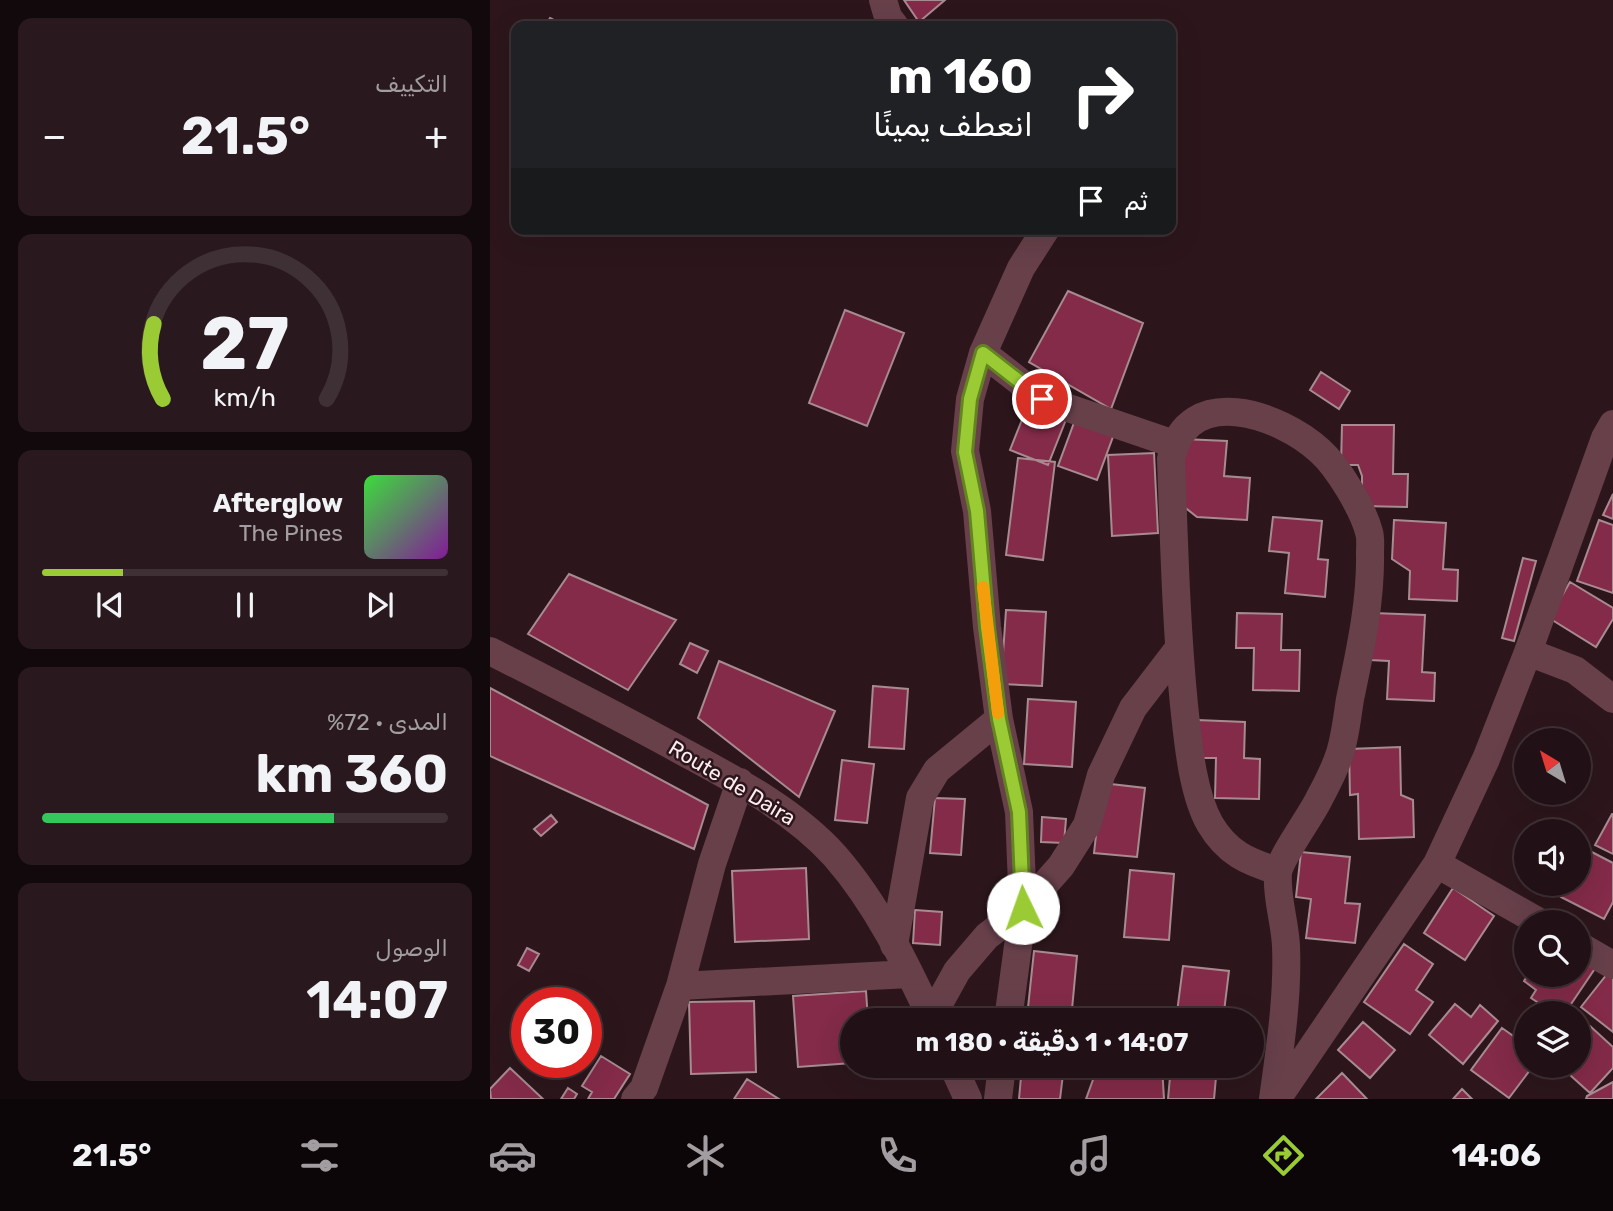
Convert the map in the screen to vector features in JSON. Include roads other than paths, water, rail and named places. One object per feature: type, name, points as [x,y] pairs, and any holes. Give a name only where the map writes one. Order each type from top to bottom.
[{"type":"street","points":[[883,0],[891,21]]},
{"type":"street","points":[[1010,1008],[1023,908],[1019,812],[999,719],[987,627],[977,511],[965,452],[970,399],[983,353],[1021,268],[1042,235]]},
{"type":"street","points":[[983,353],[1042,399],[1174,444]]},
{"type":"street","points":[[1275,1099],[1285,1010],[1286,946],[1278,871],[1318,802],[1340,754],[1371,577],[1369,532],[1346,482],[1322,453],[1297,432],[1240,412],[1220,411],[1202,416],[1186,427],[1174,444],[1171,460],[1179,648],[1187,735],[1197,790],[1210,824],[1232,850],[1249,862],[1278,871]]},
{"type":"street","points":[[1275,1099],[1437,864],[1486,759],[1528,652],[1605,438],[1613,424]]},
{"type":"street","points":[[938,1008],[957,971],[987,936],[1023,908],[1061,866],[1087,825],[1101,775],[1133,708],[1179,648]]},
{"type":"street","name":"Route de Daira","points":[[490,651],[740,782],[797,820],[835,855],[870,901],[926,1008]]},
{"type":"street","points":[[1528,652],[1575,670],[1613,699]]},
{"type":"street","points":[[894,945],[920,798],[937,770],[999,719]]},
{"type":"street","points":[[635,1099],[644,1088],[680,986],[712,864],[740,782]]},
{"type":"street","points":[[1021,863],[1061,866]]},
{"type":"street","points":[[1437,864],[1518,910]]},
{"type":"street","points":[[1591,952],[1613,965]]},
{"type":"street","points":[[680,986],[909,974]]},
{"type":"street","points":[[958,1078],[968,1099]]},
{"type":"street","points":[[998,1099],[1001,1078]]}]
